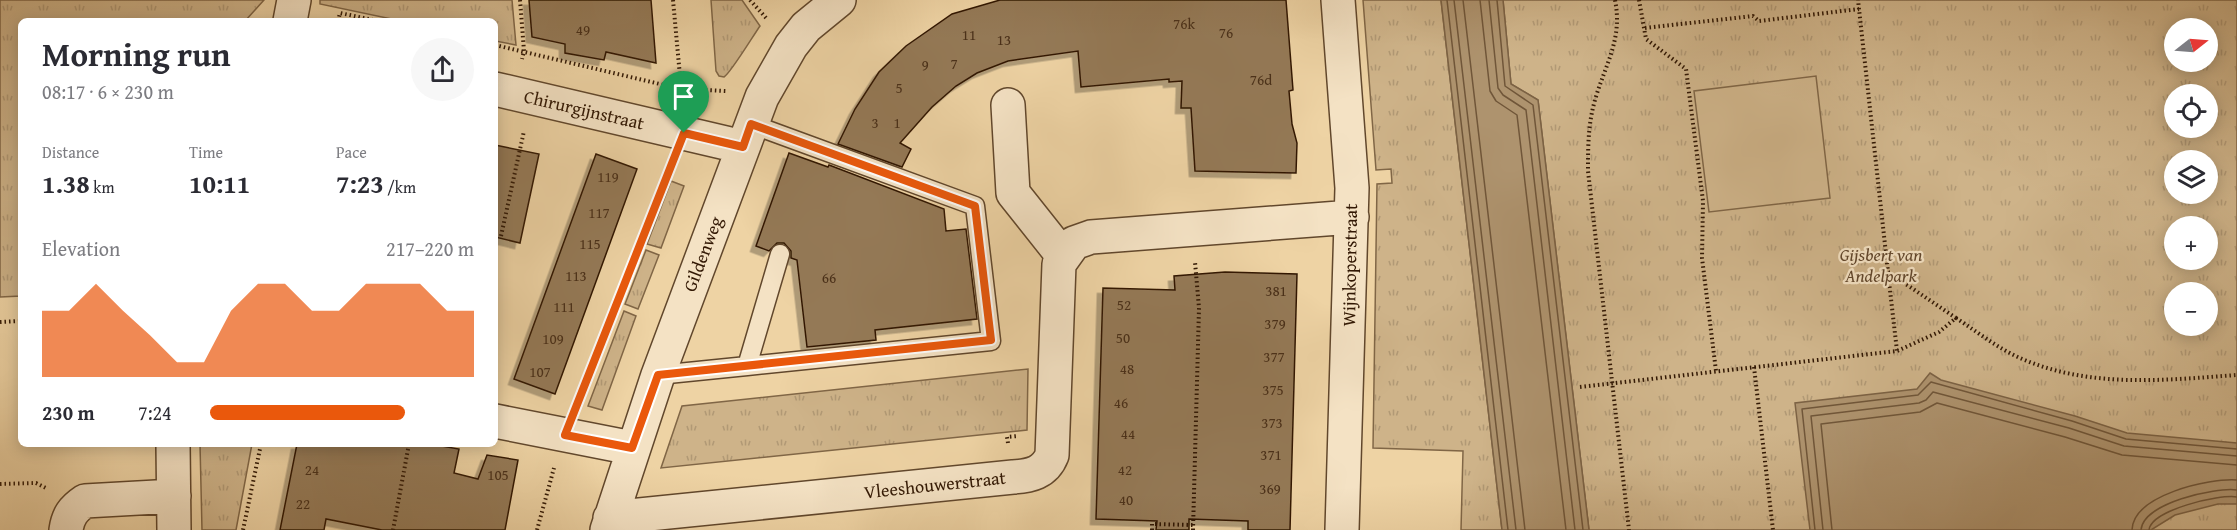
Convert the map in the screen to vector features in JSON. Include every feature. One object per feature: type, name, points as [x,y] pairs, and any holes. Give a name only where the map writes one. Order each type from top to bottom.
[{"type":"street","points":[[291,18],[294,0]]},
{"type":"street","name":"Gildenweg","points":[[609,524],[632,448],[658,375],[762,97],[791,46],[806,27],[839,0]]},
{"type":"street","name":"Wijnkoperstraat","points":[[1338,0],[1351,159],[1352,217],[1342,530]]},
{"type":"street","name":"Chirurgijnstraat","points":[[512,94],[684,133],[747,135]]},
{"type":"street","points":[[1008,105],[1013,193],[1063,256],[1074,243],[1091,237],[1352,217]]},
{"type":"street","name":"Vleeshouwerstraat","points":[[609,524],[1022,476],[1043,469],[1049,463],[1053,445],[1059,264],[1063,256]]},
{"type":"street","points":[[498,422],[632,448]]},
{"type":"street","points":[[172,447],[174,530]]},
{"type":"street","points":[[71,519],[91,500],[174,496]]},
{"type":"lane","points":[[658,375],[991,340],[975,206],[747,135]]},
{"type":"lane","points":[[747,366],[780,254]]},
{"type":"path","points":[[501,236],[512,94],[524,51],[520,0]]},
{"type":"path","points":[[537,530],[565,435],[684,133],[673,0]]},
{"type":"path","points":[[750,0],[772,24]]},
{"type":"path","points":[[1615,0],[1617,33],[1595,100],[1588,134],[1588,171],[1629,530]]},
{"type":"path","points":[[1640,0],[1646,39],[1686,69],[1703,201],[1702,258],[1716,371]]},
{"type":"path","points":[[1858,0],[1897,351]]},
{"type":"path","points":[[1645,28],[1753,16],[1759,21],[1859,9]]},
{"type":"path","points":[[339,18],[340,13],[364,18]]},
{"type":"path","points":[[498,46],[681,89],[726,92],[732,82]]},
{"type":"path","points":[[1152,530],[1152,524],[1193,528],[1199,308],[1192,229]]},
{"type":"path","points":[[1888,272],[2000,348],[2026,361],[2089,378],[2166,381],[2237,375]]},
{"type":"path","points":[[1580,387],[1897,351],[1939,332],[1956,318]]},
{"type":"path","points":[[0,322],[18,321]]},
{"type":"path","points":[[1754,367],[1773,530]]},
{"type":"path","points":[[243,530],[260,447]]},
{"type":"path","points":[[393,530],[408,447]]},
{"type":"path","points":[[0,484],[36,483],[60,494],[71,519]]},
{"type":"green space","points":[[0,0],[264,0],[248,18],[18,18],[18,296],[0,297]]},
{"type":"green space","points":[[320,0],[512,0],[516,45],[498,42],[498,18],[387,18],[320,4]]},
{"type":"green space","points":[[711,0],[742,0],[760,26],[724,77],[719,76],[716,71]]},
{"type":"green space","points":[[1363,0],[1441,0],[1502,530],[1461,530],[1463,451],[1373,448],[1377,184],[1392,183],[1391,169],[1376,170]]},
{"type":"green space","name":"Gijsbert van Andelpark","points":[[1503,0],[2237,0],[2237,530],[1589,530],[1538,100],[1511,84]]},
{"type":"green space","points":[[1816,76],[1830,198],[1709,212],[1694,91]]},
{"type":"green space","points":[[671,181],[684,186],[661,248],[647,244]]},
{"type":"green space","points":[[646,250],[659,255],[638,309],[625,304]]},
{"type":"green space","points":[[624,311],[636,316],[602,410],[588,406]]},
{"type":"green space","points":[[1028,369],[1027,430],[661,468],[682,406]]},
{"type":"green space","points":[[200,447],[251,447],[236,530],[202,530]]},
{"type":"water","points":[[1441,0],[1503,0],[1511,84],[1538,100],[1589,530],[1502,530]]},
{"type":"water","points":[[1930,373],[1941,380],[2075,416],[2127,433],[2237,443],[2237,504],[2218,504],[2175,515],[2151,530],[1810,530],[1795,403],[1917,389]]},
{"type":"building","points":[[529,0],[651,0],[656,63],[606,52],[604,60],[565,53],[565,44],[532,37]]},
{"type":"building","points":[[1000,0],[1286,0],[1293,90],[1289,91],[1292,124],[1297,143],[1296,173],[1195,171],[1191,108],[1181,108],[1182,81],[1169,82],[1169,79],[1081,87],[1078,51],[1008,61],[977,73],[956,86],[932,107],[900,143],[911,149],[902,167],[838,144],[855,109],[879,72],[906,46],[952,14]]},
{"type":"building","points":[[498,146],[539,154],[520,243],[498,238]]},
{"type":"building","points":[[789,153],[828,167],[829,165],[944,209],[946,231],[966,229],[977,319],[875,330],[876,340],[807,347],[797,260],[791,258],[791,251],[784,243],[777,243],[769,251],[756,246]]},
{"type":"building","points":[[596,154],[637,169],[555,394],[514,379]]},
{"type":"building","points":[[1225,272],[1297,274],[1290,530],[1248,530],[1248,521],[1189,519],[1189,530],[1156,530],[1157,521],[1096,519],[1103,288],[1175,290],[1174,276]]},
{"type":"building","points":[[296,447],[447,447],[459,449],[454,473],[478,479],[487,455],[518,460],[505,530],[382,530],[326,519],[324,530],[280,530]]},
{"type":"route","points":[[751,124],[975,206],[991,340],[658,375],[632,448],[565,435],[684,133],[743,147],[751,124]]}]
